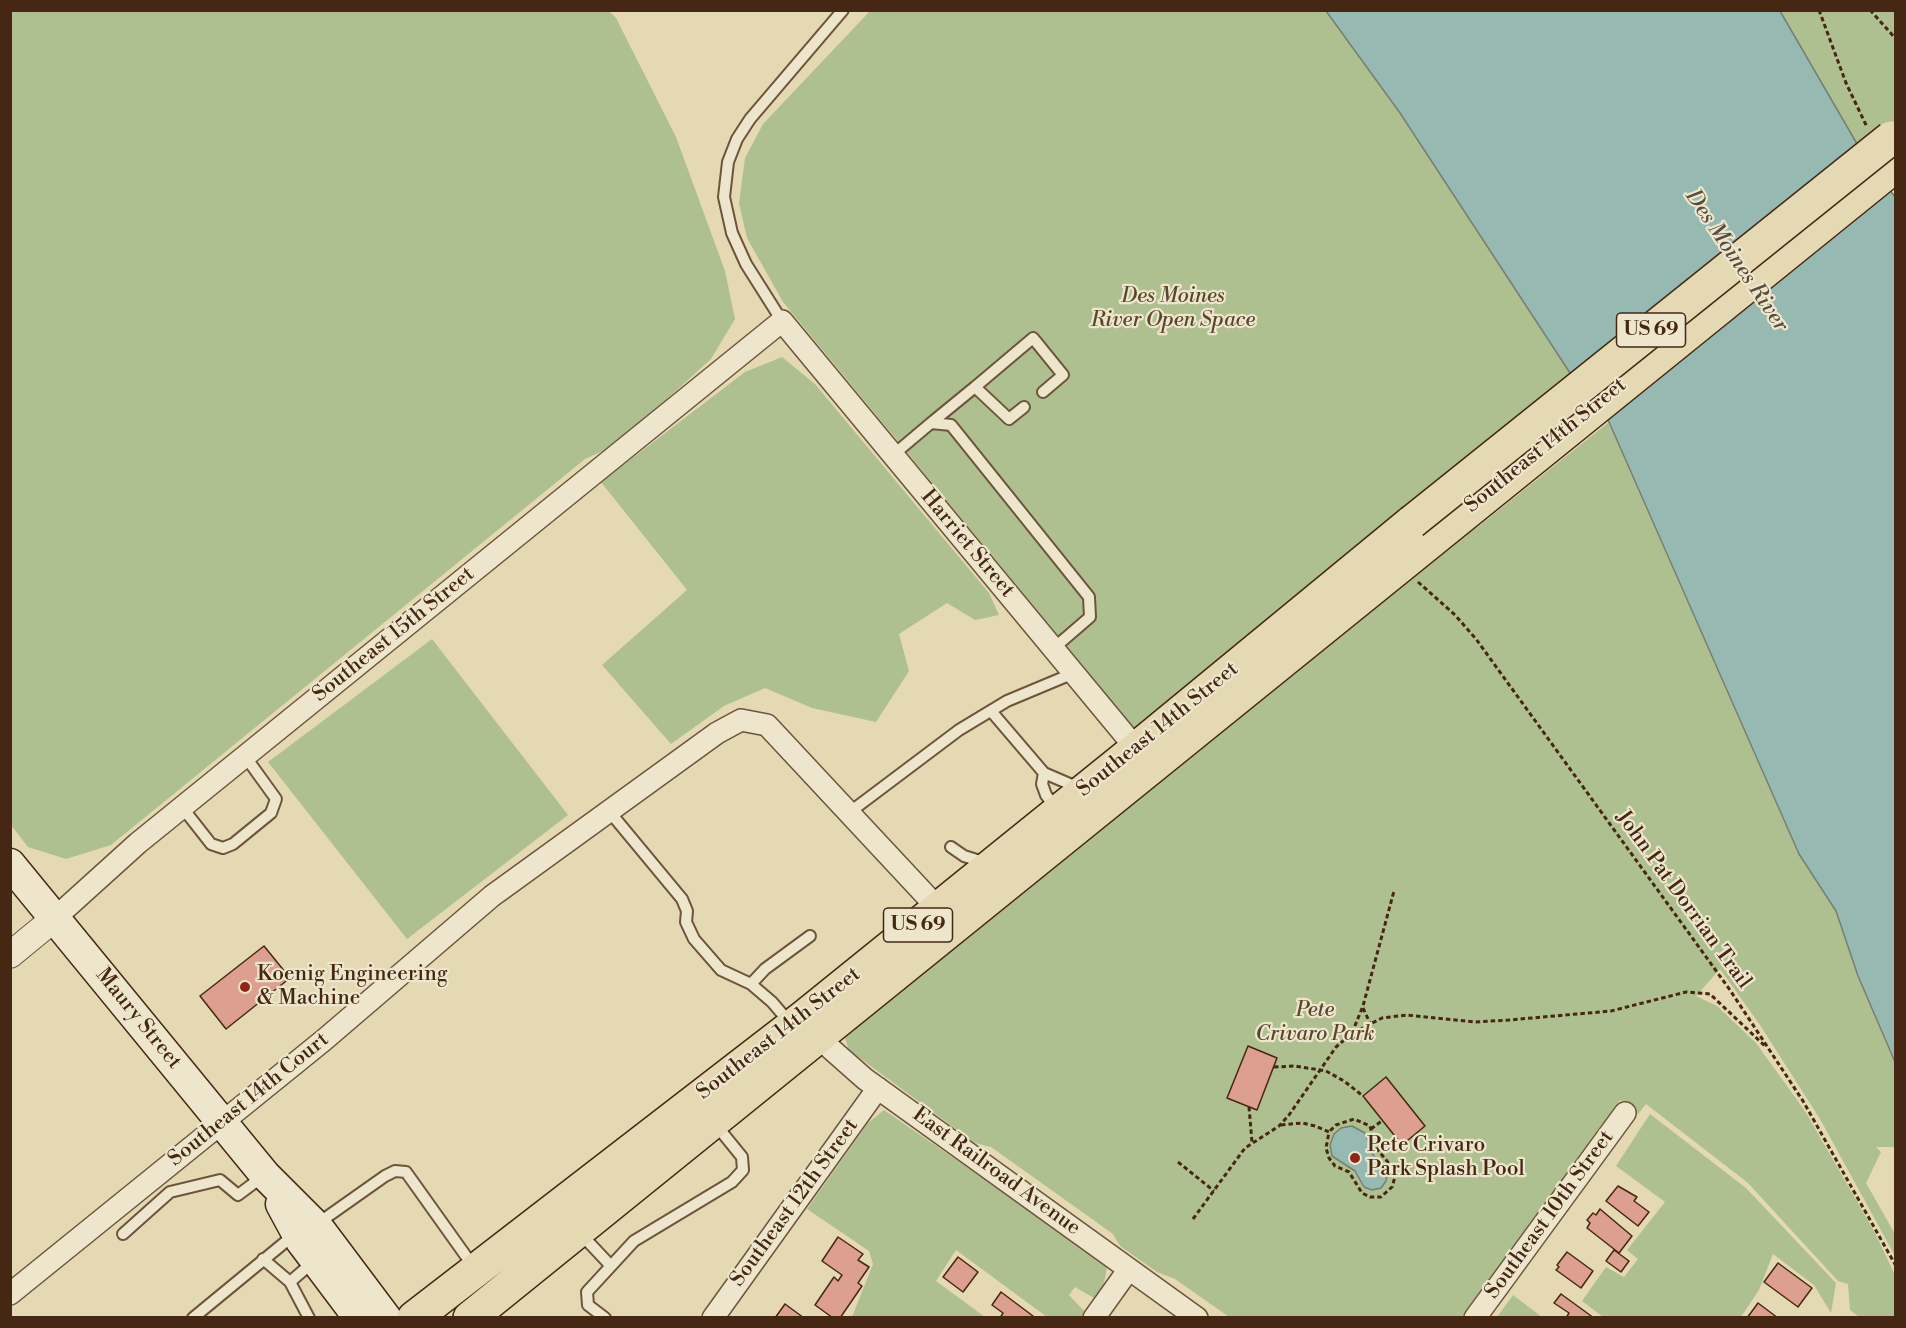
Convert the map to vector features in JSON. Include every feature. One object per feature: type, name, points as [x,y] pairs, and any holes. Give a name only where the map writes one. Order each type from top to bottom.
[{"type":"main road","name":"Southeast 14th Street","points":[[414,1317],[475,1269],[805,1026],[947,918],[1420,532],[1888,142]]},
{"type":"main road","name":"Southeast 14th Street","points":[[947,918],[992,866],[1085,790],[1144,758]]},
{"type":"main road","name":"Maury Street","points":[[10,864],[265,1175],[306,1229],[386,1317]]},
{"type":"main road","name":"Southeast 14th Street","points":[[487,1308],[713,1122],[805,1026]]},
{"type":"main road","name":"Maury Street","points":[[306,1229],[316,1260],[359,1317]]},
{"type":"street","name":"Harriet Street","points":[[783,321],[1144,758]]},
{"type":"street","name":"Southeast 15th Street","points":[[10,955],[138,843],[783,321]]},
{"type":"street","name":"Southeast 14th Court","points":[[10,1294],[324,1040],[492,896],[717,733],[741,720],[767,725],[850,812]]},
{"type":"street","points":[[850,812],[947,918]]},
{"type":"street","name":"East Railroad Avenue","points":[[805,1026],[846,1064],[878,1088],[1197,1317]]},
{"type":"street","name":"Southeast 12th Street","points":[[713,1317],[878,1088]]},
{"type":"street","name":"Southeast 10th Street","points":[[1475,1317],[1625,1113]]},
{"type":"street","points":[[1094,1317],[1130,1269]]},
{"type":"lane","points":[[783,321],[746,264],[732,233],[724,197],[728,162],[737,139],[750,119],[843,10]]},
{"type":"lane","points":[[893,455],[1033,338],[1063,375],[1043,392]]},
{"type":"lane","points":[[975,387],[1010,419],[1024,407]]},
{"type":"lane","points":[[931,423],[951,425],[1089,597],[1090,617],[1054,648]]},
{"type":"lane","points":[[850,812],[959,730],[1007,700],[1074,673]]},
{"type":"lane","points":[[991,711],[1044,773],[1085,790]]},
{"type":"lane","points":[[182,807],[211,844],[223,848],[233,844],[271,813],[276,799],[245,756]]},
{"type":"lane","points":[[1044,773],[1042,784],[1046,795],[1059,812]]},
{"type":"lane","points":[[609,811],[682,899],[687,911],[686,922],[694,939],[722,970],[751,984],[805,1026]]},
{"type":"lane","points":[[951,847],[964,856],[992,866]]},
{"type":"lane","points":[[751,984],[765,969],[810,936]]},
{"type":"lane","points":[[605,1317],[588,1305],[587,1292],[610,1266],[634,1241],[732,1182],[743,1170],[742,1157],[713,1122]]},
{"type":"lane","points":[[194,1317],[263,1259],[395,1171],[406,1172],[475,1269]]},
{"type":"lane","points":[[123,1234],[170,1192],[220,1180],[238,1195],[265,1175]]},
{"type":"lane","points":[[578,1231],[610,1266]]},
{"type":"lane","points":[[263,1259],[290,1282],[309,1317]]},
{"type":"lane","points":[[290,1282],[316,1260]]},
{"type":"path","points":[[1819,10],[1845,83],[1888,142]]},
{"type":"path","points":[[1870,10],[1896,39]]},
{"type":"path","name":"John Pat Dorrian Trail","points":[[1412,577],[1455,615],[1476,639],[1730,990],[1808,1109],[1896,1266]]},
{"type":"path","points":[[1351,1034],[1363,1006],[1394,891]]},
{"type":"path","points":[[1279,1126],[1335,1047],[1370,1023],[1407,1014],[1475,1022],[1611,1011],[1686,992],[1710,994],[1770,1052]]},
{"type":"path","points":[[1363,1006],[1370,1023]]},
{"type":"path","points":[[1274,1067],[1295,1066],[1320,1069],[1344,1080],[1363,1096]]},
{"type":"path","points":[[1248,1107],[1252,1142]]},
{"type":"path","points":[[1354,1119],[1365,1122],[1371,1129],[1376,1148],[1389,1161],[1395,1177],[1392,1187],[1381,1197],[1370,1197],[1362,1193],[1349,1172],[1335,1166],[1326,1148],[1329,1132],[1336,1125],[1354,1119]]},
{"type":"path","points":[[1371,1129],[1383,1120]]},
{"type":"path","points":[[1193,1219],[1252,1142],[1279,1126],[1302,1123],[1329,1132]]},
{"type":"path","points":[[1178,1162],[1214,1191]]},
{"type":"green space","points":[[11,11],[609,11],[616,18],[676,137],[725,271],[735,319],[711,359],[625,441],[585,459],[111,845],[66,859],[28,847],[11,825]]},
{"type":"green space","name":"Des Moines River Open Space","points":[[870,11],[1326,11],[1400,113],[1572,376],[1135,729],[783,302],[747,238],[739,203],[745,158],[763,124]]},
{"type":"green space","points":[[1780,11],[1895,11],[1895,122],[1860,149]]},
{"type":"green space","points":[[782,357],[815,384],[989,593],[999,615],[975,620],[947,603],[899,634],[909,671],[876,722],[812,708],[765,688],[724,706],[671,744],[602,665],[687,590],[601,482],[745,372]]},
{"type":"green space","name":"Pete Crivaro Park","points":[[1609,422],[1799,854],[1836,911],[1858,976],[1895,1062],[1895,1147],[1876,1147],[1881,1152],[1866,1183],[1895,1234],[1895,1256],[1820,1119],[1760,1025],[1720,969],[1696,996],[1717,1006],[1756,1043],[1805,1111],[1874,1231],[1895,1275],[1895,1317],[1859,1317],[1850,1310],[1848,1284],[1838,1281],[1748,1183],[1646,1104],[1638,1114],[1620,1100],[1462,1317],[1229,1317],[1175,1279],[1157,1272],[1120,1246],[1113,1234],[991,1147],[975,1143],[849,1050],[844,1035],[1438,553],[1480,525]]},
{"type":"green space","points":[[432,639],[568,815],[407,939],[268,762]]},
{"type":"green space","points":[[884,1110],[1097,1257],[1107,1268],[1103,1287],[1094,1298],[1075,1287],[1069,1295],[1085,1312],[1081,1317],[1047,1317],[956,1250],[936,1281],[985,1317],[852,1317],[873,1264],[869,1251],[807,1209],[868,1123]]},
{"type":"green space","points":[[1650,1114],[1746,1188],[1836,1283],[1831,1313],[1814,1285],[1773,1254],[1759,1290],[1741,1317],[1603,1317],[1582,1301],[1606,1267],[1624,1277],[1638,1259],[1627,1250],[1665,1202],[1616,1166]]},
{"type":"green space","points":[[1513,1295],[1542,1317],[1497,1317]]},
{"type":"water","name":"Des Moines River","points":[[1326,11],[1780,11],[1860,149],[1895,197],[1895,1062],[1858,976],[1836,911],[1799,854],[1609,422],[1572,376],[1400,113]]},
{"type":"water","name":"Pete Crivaro Park Splash Pool","points":[[1352,1126],[1365,1133],[1373,1155],[1388,1171],[1386,1181],[1381,1188],[1372,1190],[1364,1187],[1355,1171],[1332,1156],[1330,1145],[1334,1134],[1341,1128]]},
{"type":"building","name":"Koenig Engineering & Machine","points":[[264,946],[290,978],[226,1029],[200,996]]},
{"type":"building","points":[[1248,1046],[1277,1058],[1257,1110],[1227,1098]]},
{"type":"building","points":[[1386,1077],[1425,1126],[1402,1145],[1363,1096]]},
{"type":"building","points":[[1618,1186],[1637,1197],[1634,1201],[1649,1212],[1638,1226],[1606,1201]]},
{"type":"building","points":[[1600,1209],[1632,1236],[1619,1253],[1587,1228],[1590,1223],[1587,1220],[1593,1213],[1596,1215]]},
{"type":"building","points":[[838,1237],[863,1254],[858,1260],[869,1267],[858,1283],[862,1286],[840,1318],[833,1318],[815,1305],[834,1277],[838,1281],[842,1275],[822,1261]]},
{"type":"building","points":[[1614,1250],[1629,1261],[1621,1272],[1606,1261]]},
{"type":"building","points":[[1567,1252],[1593,1271],[1581,1288],[1556,1270]]},
{"type":"building","points":[[958,1257],[978,1272],[963,1292],[943,1277]]},
{"type":"building","points":[[1778,1263],[1812,1288],[1798,1307],[1764,1282]]},
{"type":"building","points":[[1001,1292],[1033,1316],[1032,1318],[1000,1318],[1003,1313],[992,1305]]},
{"type":"building","points":[[1561,1294],[1594,1318],[1566,1318],[1569,1313],[1554,1303]]},
{"type":"building","points":[[1758,1303],[1778,1318],[1747,1318]]},
{"type":"building","points":[[785,1304],[804,1318],[775,1318]]},
{"type":"place","name":"Koenig Engineering & Machine","points":[[245,987]]},
{"type":"place","name":"Pete Crivaro Park Splash Pool","points":[[1355,1158]]}]
